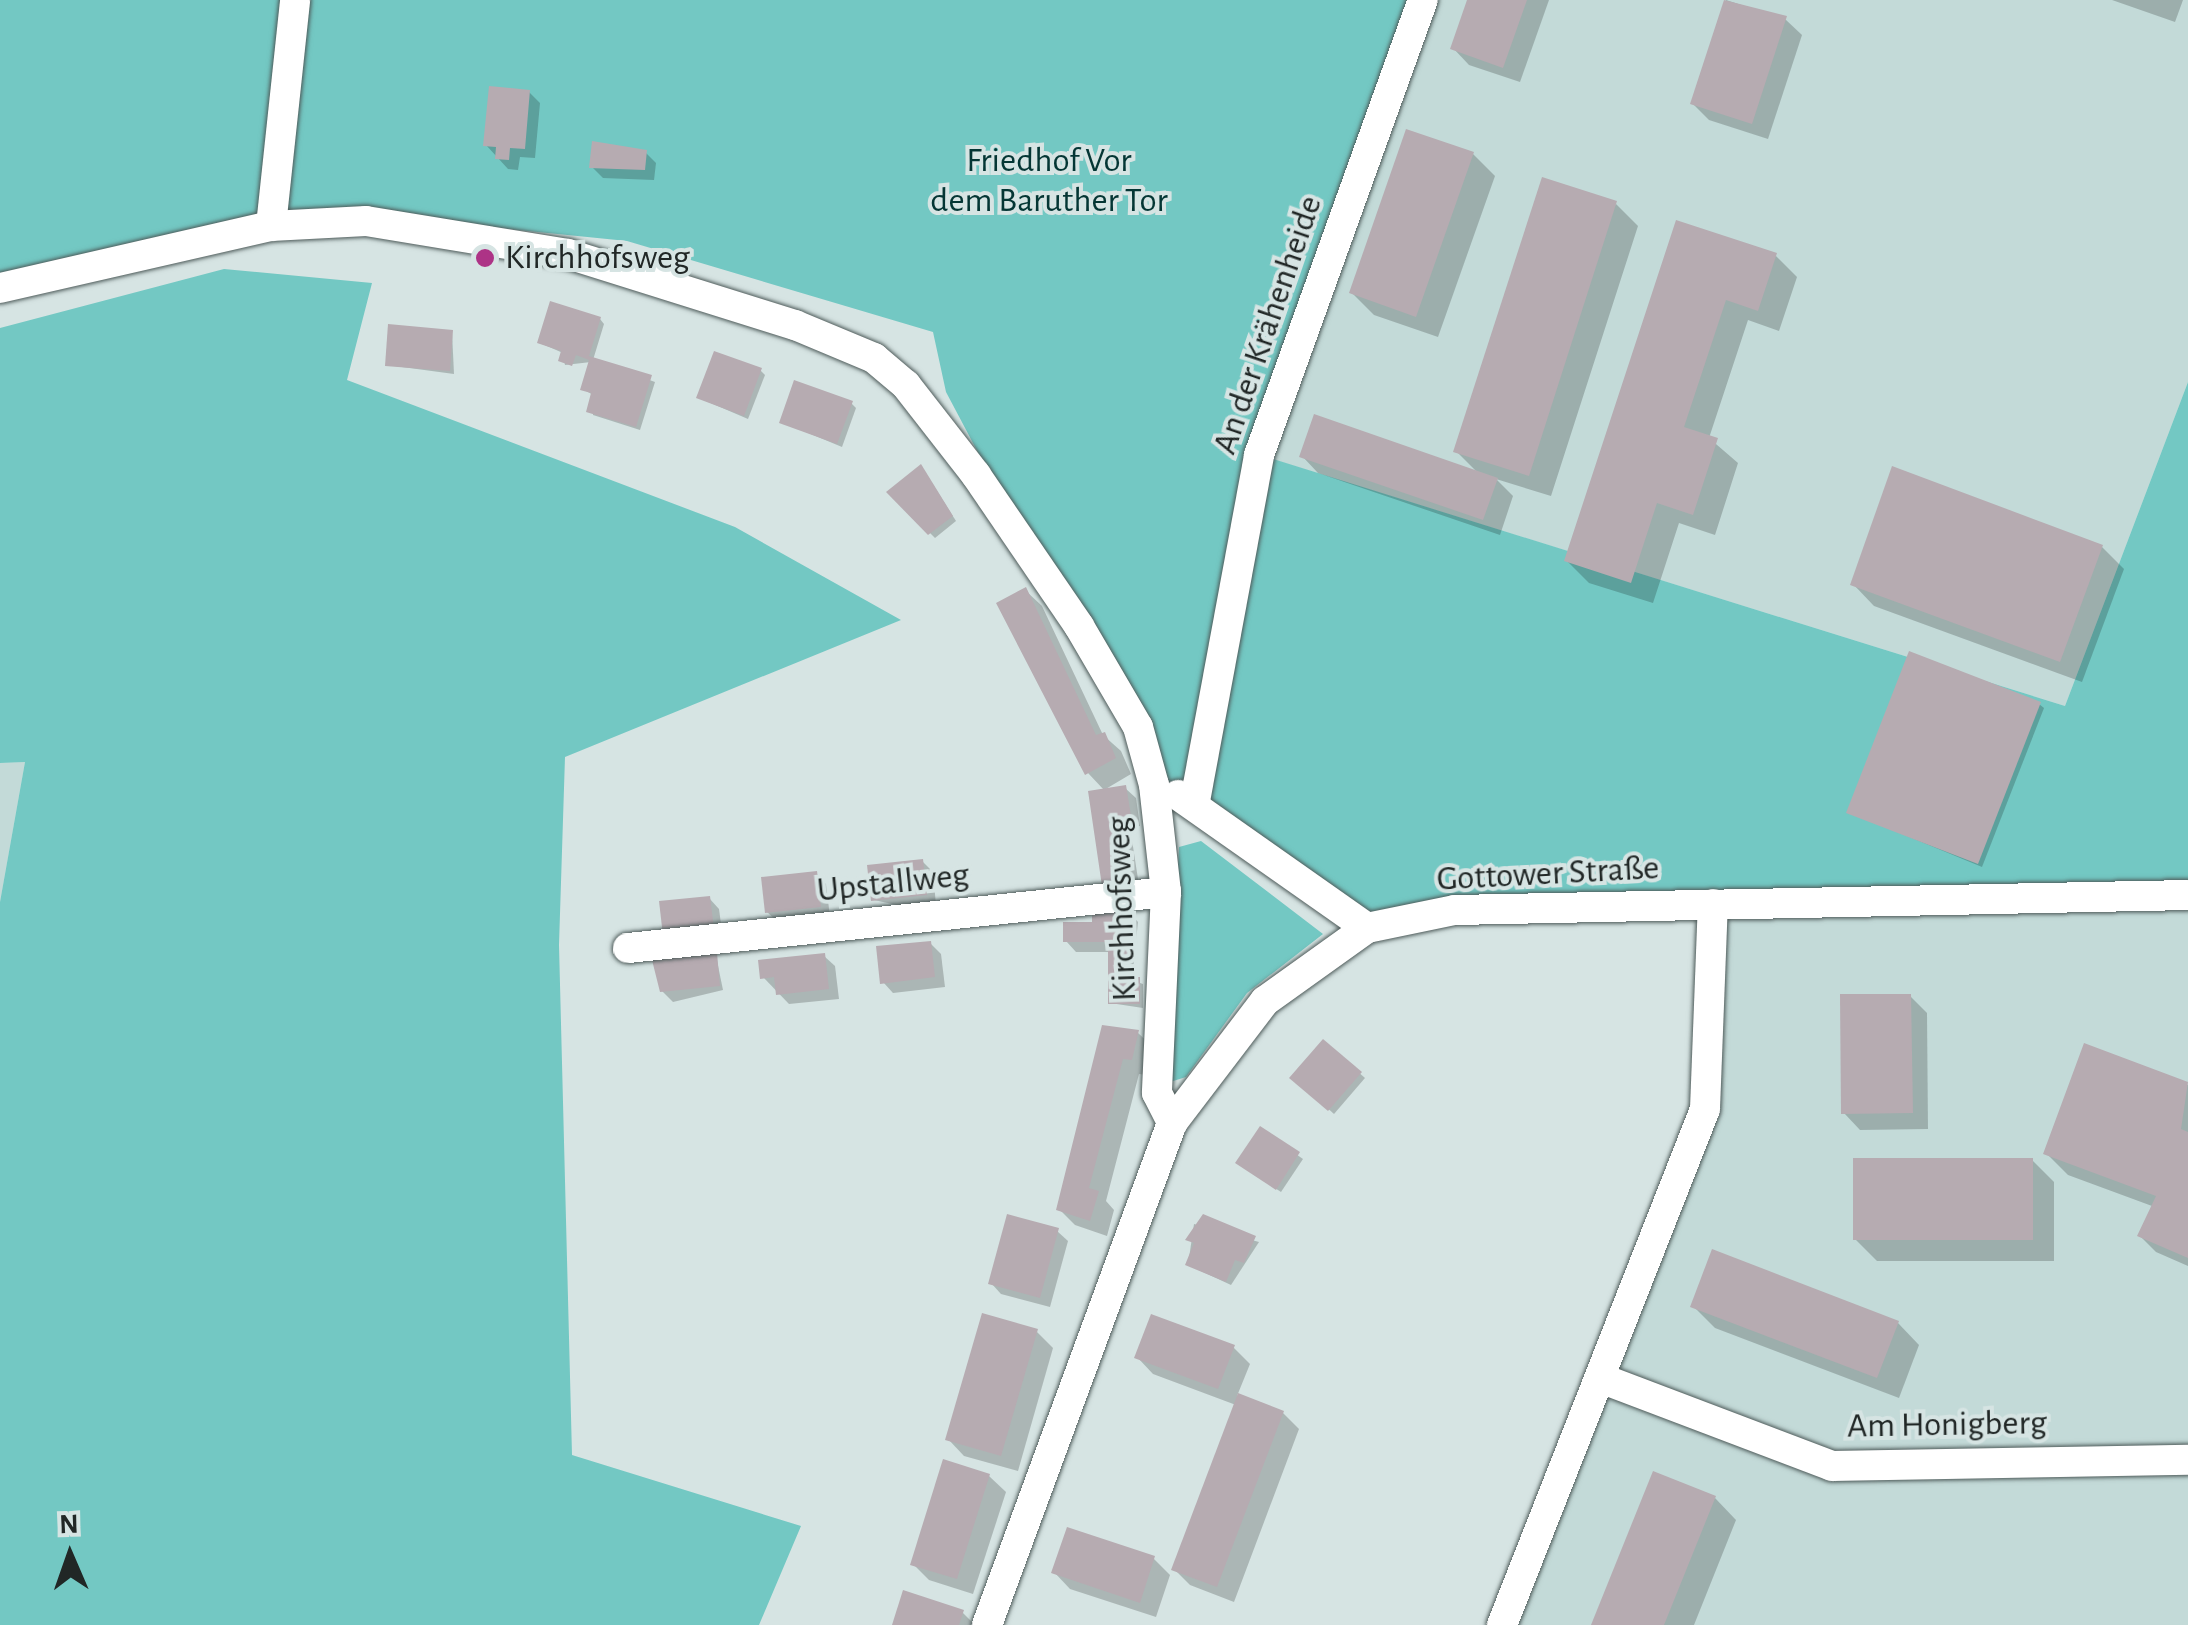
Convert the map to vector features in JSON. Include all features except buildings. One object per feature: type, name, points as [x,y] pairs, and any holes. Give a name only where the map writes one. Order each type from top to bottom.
[{"type":"street","points":[[271,226],[295,0]]},
{"type":"street","name":"An der Krähenheide","points":[[1195,802],[1260,455],[1423,0]]},
{"type":"street","name":"Kirchhofsweg","points":[[0,288],[271,226],[366,220],[568,254],[795,325],[874,358],[906,385],[964,460],[1079,626],[1138,727],[1154,785],[1166,892],[1157,1092],[1172,1123]]},
{"type":"street","points":[[1154,785],[1195,802],[1366,928]]},
{"type":"street","name":"Upstallweg","points":[[628,948],[1166,892]]},
{"type":"street","name":"Gottower Straße","points":[[987,1625],[1172,1123],[1264,1001],[1366,928],[1455,910],[2188,895]]},
{"type":"street","points":[[1502,1625],[1602,1378],[1704,1109],[1713,904]]},
{"type":"street","name":"Am Honigberg","points":[[1602,1378],[1832,1466],[2188,1460]]},
{"type":"shaded area","points":[[1423,0],[2188,0],[2188,382],[2065,706],[1259,455]]},
{"type":"shaded area","points":[[25,762],[0,902],[0,763]]},
{"type":"shaded area","points":[[2188,895],[2188,1625],[1502,1625],[1705,1109],[1713,904]]},
{"type":"green space","name":"Friedhof Vor dem Baruther Tor","points":[[0,0],[1423,0],[1260,455],[2065,706],[2188,382],[2188,895],[1367,928],[1154,785],[946,392],[933,332],[627,241],[397,218],[0,285]]},
{"type":"green space","points":[[224,269],[372,283],[347,380],[735,527],[901,620],[565,757],[559,945],[572,1455],[801,1526],[759,1625],[0,1625],[0,902],[25,762],[0,763],[0,328]]},
{"type":"green space","points":[[1201,841],[1323,934],[1247,993],[1186,1077],[1167,1083],[1179,847]]},
{"type":"place","name":"Kirchhofsweg","points":[[485,258]]}]
